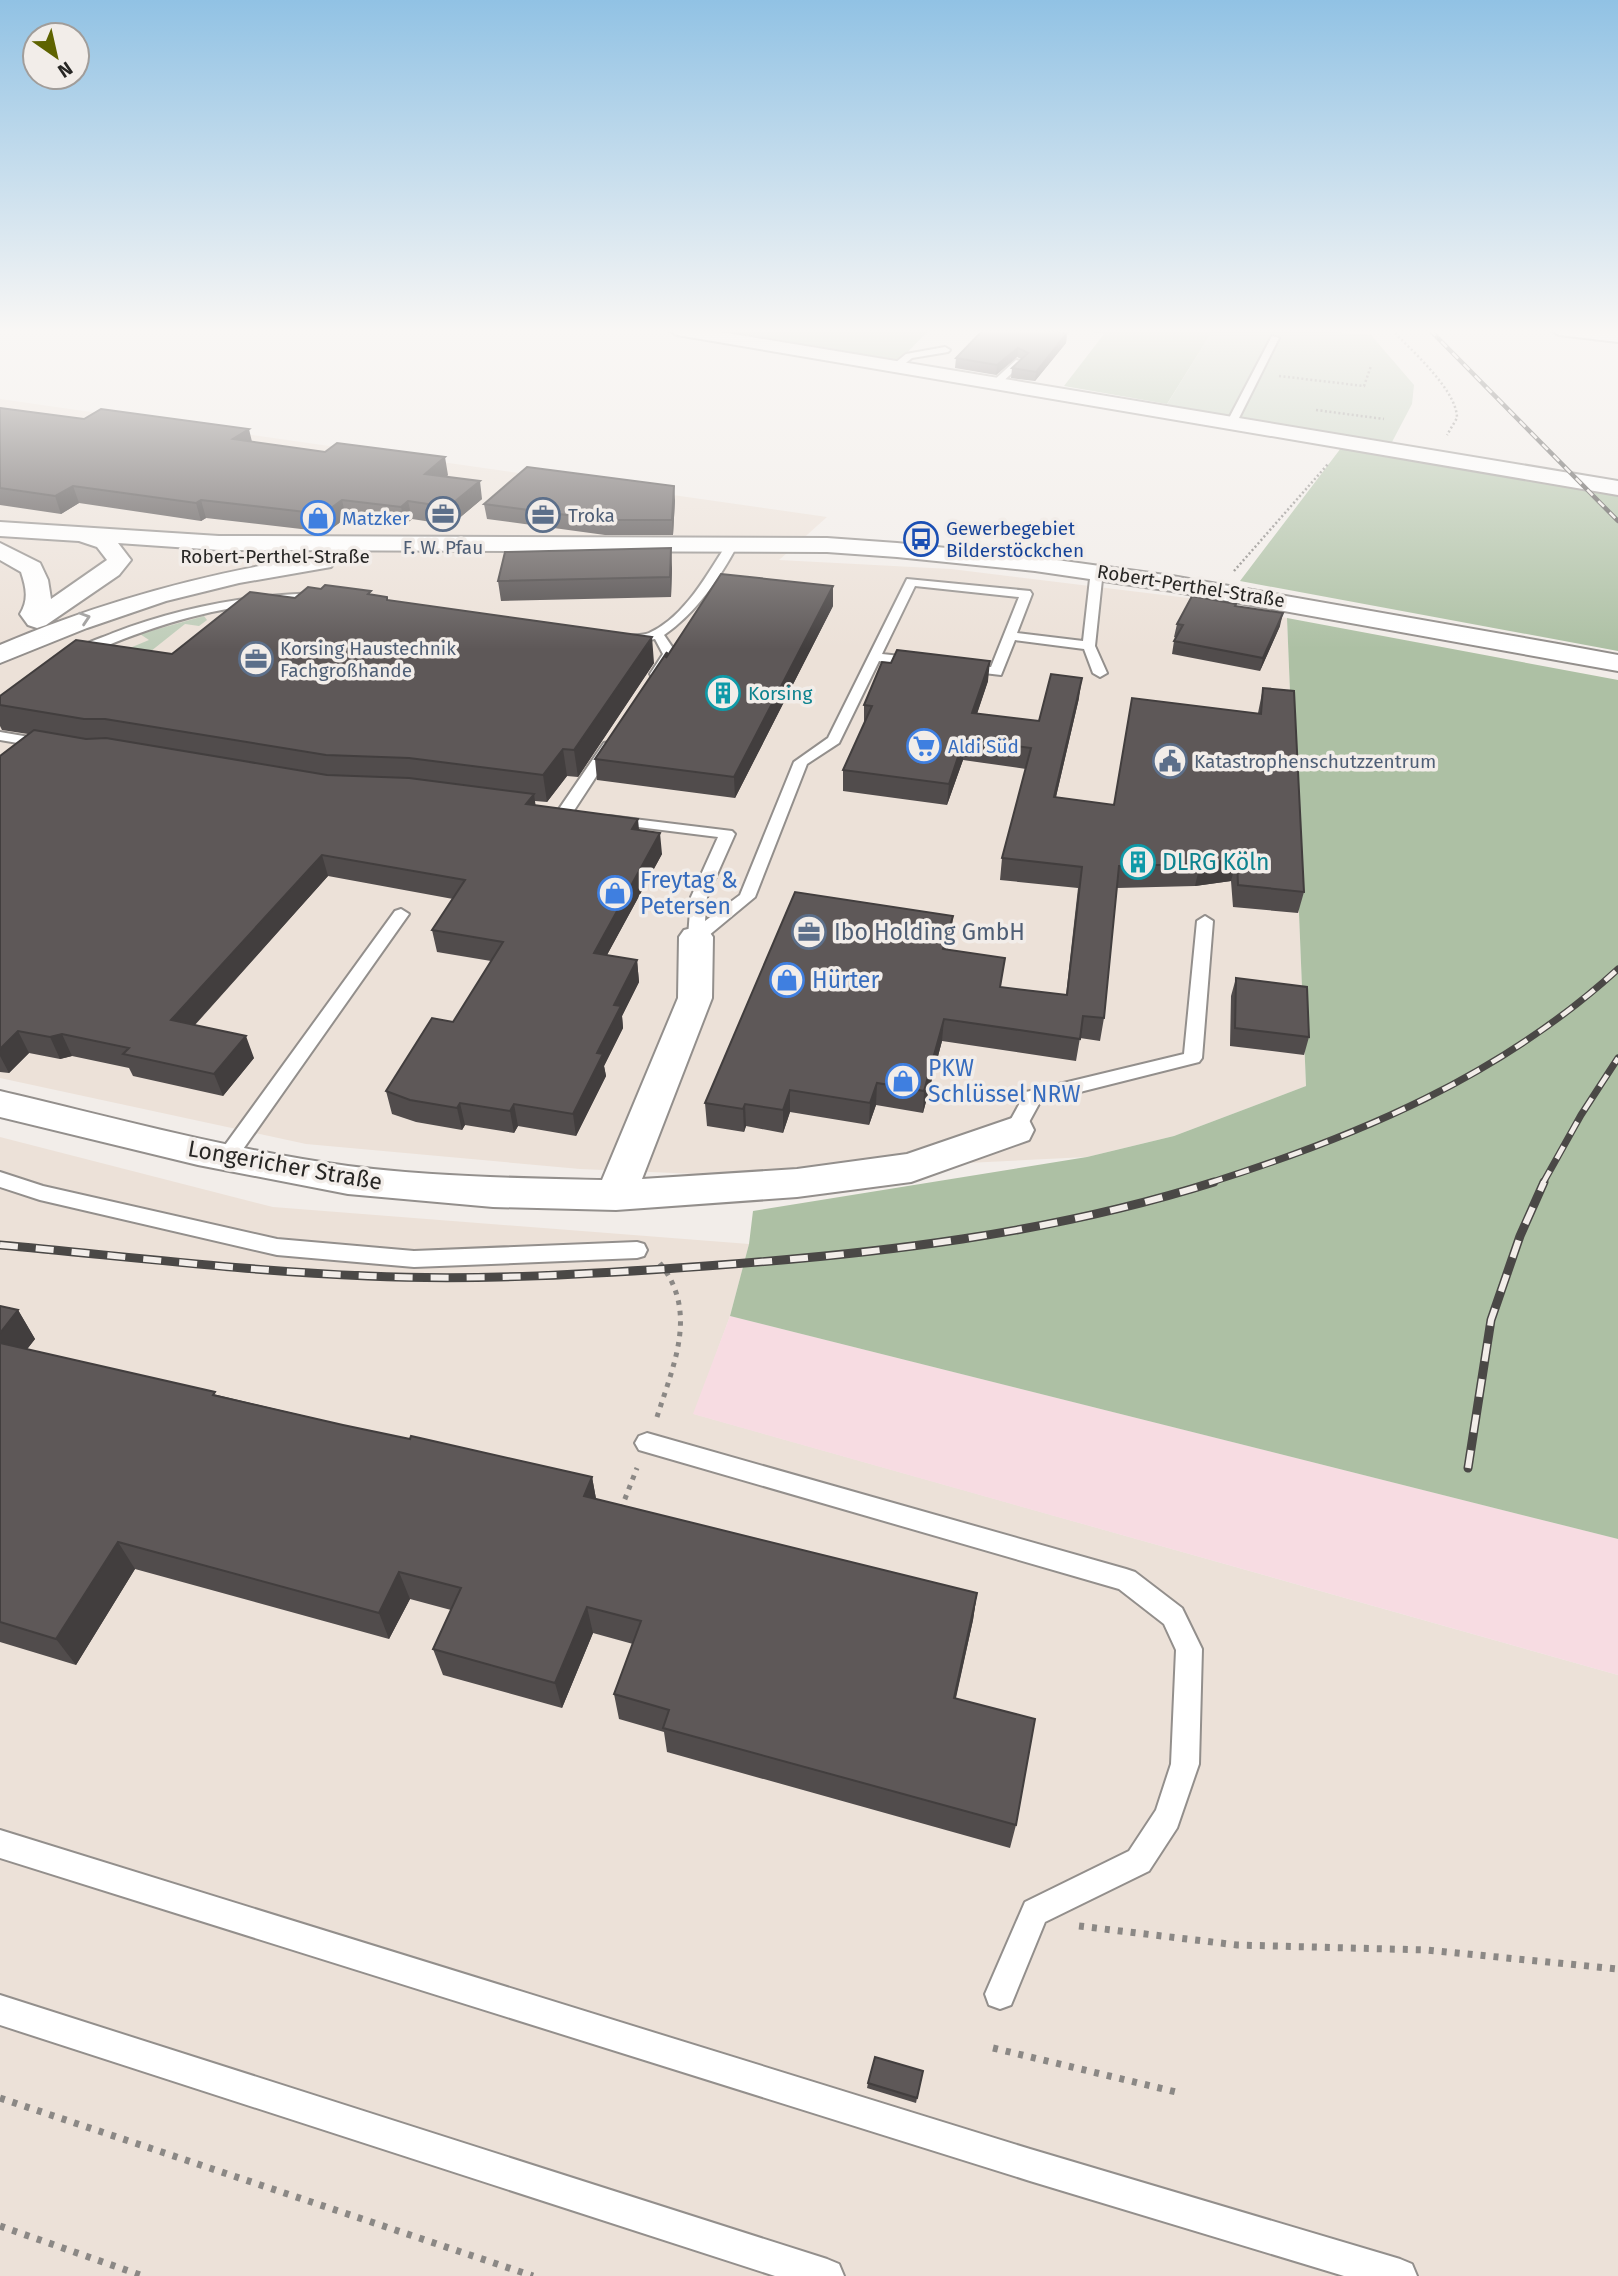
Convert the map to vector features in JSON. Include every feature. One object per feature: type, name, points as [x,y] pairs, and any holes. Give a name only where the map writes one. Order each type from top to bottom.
[{"type":"main road","points":[[1306,436],[1618,488]]},
{"type":"main road","name":"Robert-Perthel-Straße","points":[[0,529],[172,541],[827,545],[916,550],[1097,570],[1618,663]]},
{"type":"main road","points":[[18,629],[52,612],[111,570],[119,560],[105,542],[84,535]]},
{"type":"main road","points":[[116,556],[138,547],[172,541]]},
{"type":"main road","name":"Robert-Perthel-Straße","points":[[0,547],[116,556],[363,556],[725,544]]},
{"type":"main road","points":[[0,547],[32,568],[39,591],[39,607],[18,629]]},
{"type":"main road","points":[[0,655],[69,624],[181,589],[280,568],[363,556]]},
{"type":"main road","points":[[616,1195],[695,998],[696,937]]},
{"type":"main road","name":"Longericher Straße","points":[[0,1104],[227,1157],[348,1180],[493,1192],[616,1195],[797,1184],[911,1168],[1015,1130]]},
{"type":"lane","points":[[609,638],[642,639],[657,634],[721,568],[725,544]]},
{"type":"lane","points":[[1097,570],[1089,646],[1100,673]]},
{"type":"lane","points":[[696,937],[747,897],[802,762],[834,740],[874,657],[911,582],[1026,594],[996,671],[874,657]]},
{"type":"lane","points":[[99,660],[71,656],[138,629],[221,606],[292,596],[337,599]]},
{"type":"lane","points":[[216,622],[221,606]]},
{"type":"lane","points":[[648,688],[670,654],[657,634]]},
{"type":"lane","points":[[1010,636],[1089,646]]},
{"type":"lane","points":[[618,733],[572,813],[727,834],[699,897],[696,937]]},
{"type":"lane","points":[[0,736],[67,748]]},
{"type":"lane","points":[[227,1157],[401,914]]},
{"type":"lane","points":[[1015,1130],[1033,1097],[1193,1058],[1205,921]]},
{"type":"lane","points":[[0,1180],[40,1193],[277,1247],[414,1259],[636,1250]]},
{"type":"lane","points":[[647,1443],[1126,1580],[1173,1616],[1189,1649],[1189,1662],[1185,1764],[1167,1818],[1139,1861],[1035,1912],[1000,1994]]},
{"type":"lane","points":[[0,1844],[1030,2165],[1399,2276]]},
{"type":"lane","points":[[0,2010],[827,2276]]},
{"type":"path","points":[[1408,453],[1446,436]]},
{"type":"path","points":[[1226,591],[1225,581],[1327,465],[1337,458]]},
{"type":"path","points":[[616,1521],[647,1443],[676,1352],[682,1320],[679,1287],[658,1261],[636,1250]]},
{"type":"path","points":[[1032,1919],[1128,1934],[1237,1945],[1427,1950],[1618,1969]]},
{"type":"path","points":[[993,2048],[1176,2092]]},
{"type":"path","points":[[0,2098],[533,2276]]},
{"type":"path","points":[[0,2225],[143,2276]]},
{"type":"shaded area","name":"Gewerbegebiet Bilderstöckchen","points":[[0,436],[261,436],[827,517],[779,560],[951,569],[1188,598],[1287,618],[1306,1086],[1174,1136],[1087,1157],[721,1175],[580,1169],[306,1144],[0,1078]]},
{"type":"shaded area","points":[[0,1137],[273,1207],[749,1244],[730,1316],[694,1414],[1618,1675],[1618,2276],[0,2276]]},
{"type":"shaded area","points":[[730,1316],[1618,1539],[1618,1675],[693,1414]]},
{"type":"green space","points":[[1356,436],[1395,436],[1392,442]]},
{"type":"green space","points":[[1341,448],[1618,496],[1618,651],[1240,581]]},
{"type":"green space","points":[[204,616],[207,620],[199,626],[185,624],[141,659],[113,655],[149,640],[140,634]]},
{"type":"green space","points":[[1287,618],[1618,680],[1618,1539],[730,1316],[749,1244],[753,1211],[1087,1157],[1174,1136],[1306,1086]]},
{"type":"building","points":[[0,436],[237,436],[233,439],[325,452],[337,443],[445,457],[425,474],[480,481],[448,507],[408,501],[401,507],[342,500],[323,514],[201,500],[196,503],[73,486],[55,496],[0,488]]},
{"type":"building","points":[[527,467],[674,486],[672,520],[604,520],[484,504]]},
{"type":"building","points":[[671,548],[670,577],[498,581],[505,552]]},
{"type":"building","name":"Korsing","points":[[721,574],[833,586],[734,777],[595,759],[667,652],[666,658]]},
{"type":"building","points":[[325,585],[371,591],[368,594],[387,597],[387,600],[652,637],[574,750],[563,749],[543,775],[409,758],[326,755],[0,705],[0,696],[76,640],[172,654],[250,592],[295,598],[308,587],[321,589]]},
{"type":"building","points":[[1192,596],[1283,613],[1263,658],[1174,641],[1183,625],[1177,624]]},
{"type":"building","points":[[897,650],[990,661],[972,713],[1039,721],[1051,674],[1082,678],[1054,797],[1114,805],[1132,698],[1261,714],[1263,688],[1294,691],[1304,892],[1238,885],[1237,859],[1200,864],[1119,866],[1104,1018],[1083,1016],[1080,1039],[944,1019],[924,1091],[877,1083],[870,1103],[790,1090],[783,1110],[745,1104],[743,1109],[705,1103],[795,892],[953,916],[943,949],[1005,958],[1000,987],[1067,995],[1082,867],[1002,858],[1031,748],[964,739],[949,784],[843,770],[872,706],[864,705],[882,662],[891,663]]},
{"type":"building","points":[[34,730],[86,739],[106,738],[327,775],[409,778],[534,794],[526,804],[638,819],[632,829],[660,833],[594,953],[637,960],[614,1005],[621,1006],[597,1053],[603,1054],[573,1114],[514,1104],[510,1111],[460,1103],[457,1108],[410,1100],[386,1091],[432,1018],[453,1022],[503,942],[432,930],[465,880],[322,855],[171,1020],[246,1036],[214,1074],[123,1054],[129,1048],[62,1034],[50,1037],[18,1031],[0,1049],[0,756]]},
{"type":"building","points":[[1236,978],[1307,987],[1309,1037],[1235,1028]]},
{"type":"building","points":[[0,1306],[18,1310],[0,1333]]},
{"type":"building","points":[[0,1343],[215,1392],[213,1395],[343,1425],[410,1439],[411,1436],[592,1477],[584,1496],[977,1593],[954,1698],[1035,1719],[1016,1825],[663,1728],[669,1710],[614,1694],[641,1621],[587,1607],[555,1683],[433,1649],[461,1588],[399,1572],[379,1613],[118,1542],[56,1639],[0,1622]]},
{"type":"building","points":[[875,2057],[923,2071],[917,2098],[868,2083]]},
{"type":"railway","points":[[1535,436],[1618,521]]},
{"type":"railway","points":[[1209,1183],[1319,1145],[1426,1098],[1526,1041],[1573,1007],[1618,969]]},
{"type":"railway","points":[[1543,1183],[1581,1115],[1618,1058]]},
{"type":"railway","points":[[0,1245],[322,1274],[452,1278],[579,1274],[770,1261],[962,1239],[1089,1215],[1214,1182]]},
{"type":"railway","points":[[1468,1468],[1491,1320],[1520,1236],[1544,1182]]},
{"type":"place","name":"F. W. Pfau","points":[[443,514]]},
{"type":"place","name":"Troka","points":[[543,515]]},
{"type":"place","name":"Matzker","points":[[318,518]]},
{"type":"place","name":"Gewerbegebiet Bilderstöckchen","points":[[921,539]]},
{"type":"place","name":"Korsing Haustechnik Fachgroßhande","points":[[256,659]]},
{"type":"place","name":"Korsing","points":[[723,693]]},
{"type":"place","name":"Aldi Süd","points":[[924,746]]},
{"type":"place","name":"Katastrophenschutzzentrum","points":[[1170,761]]},
{"type":"place","name":"DLRG Köln","points":[[1138,862]]},
{"type":"place","name":"Freytag & Petersen","points":[[615,893]]},
{"type":"place","name":"Ibo Holding GmbH","points":[[809,932]]},
{"type":"place","name":"Hürter","points":[[787,980]]},
{"type":"place","name":"PKW Schlüssel NRW","points":[[903,1081]]}]
